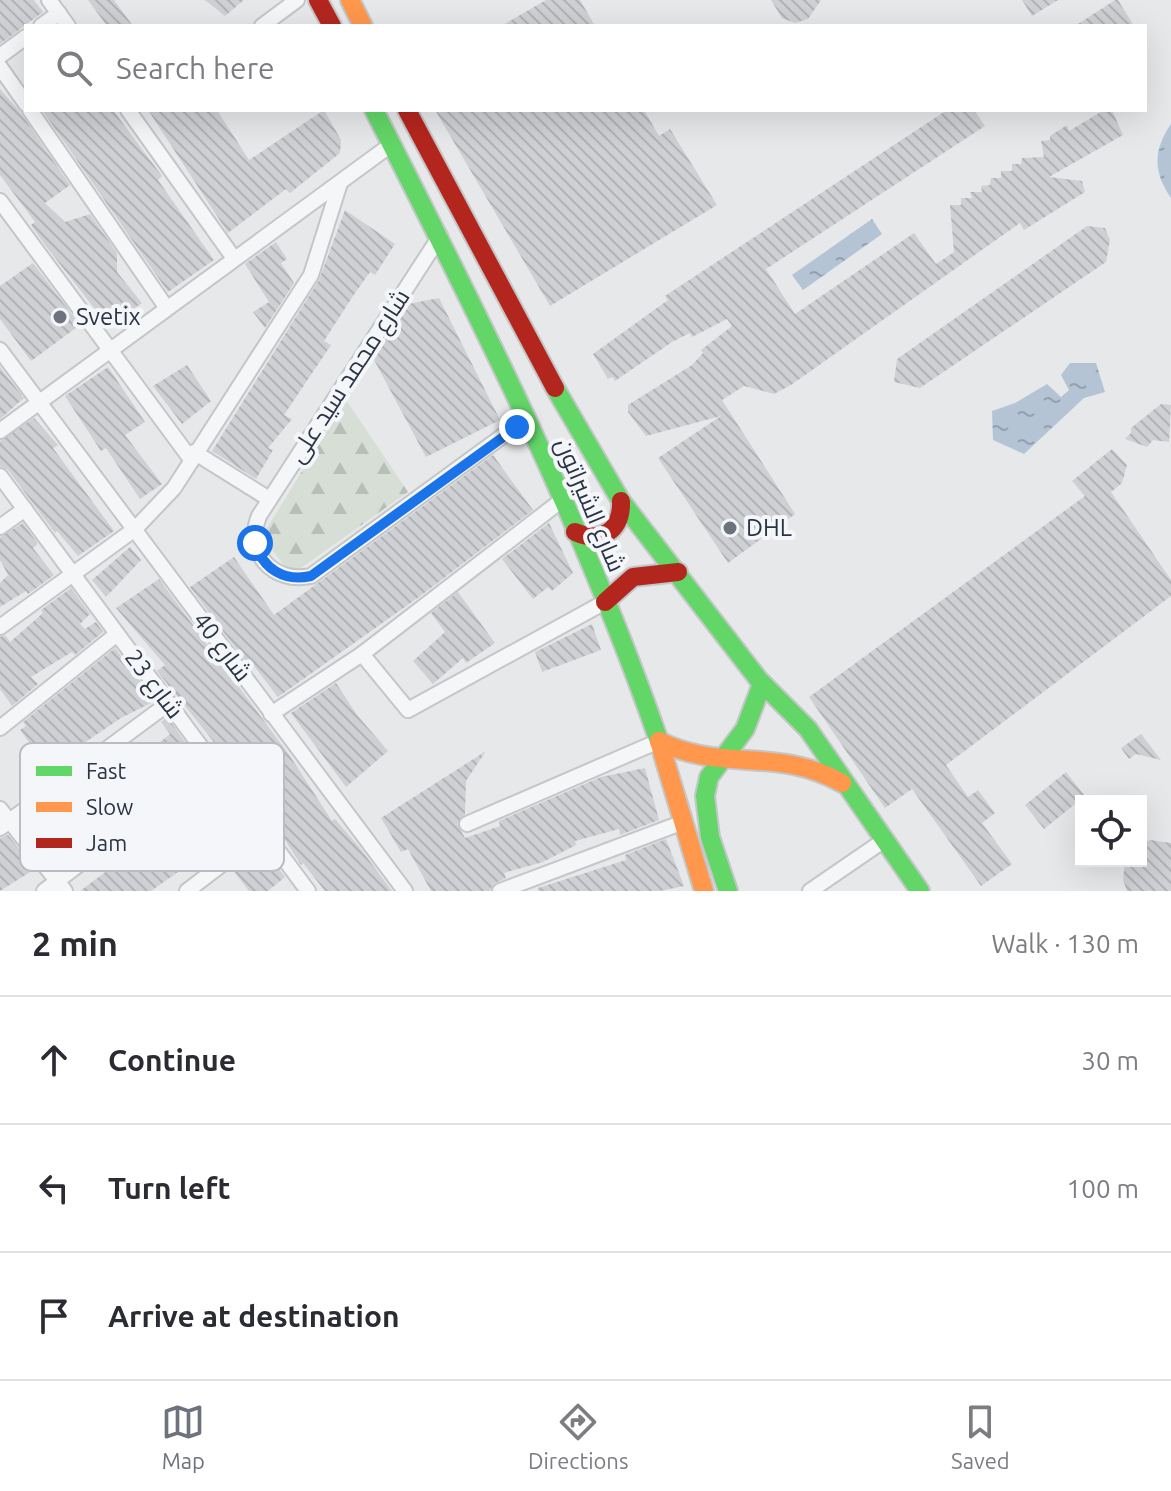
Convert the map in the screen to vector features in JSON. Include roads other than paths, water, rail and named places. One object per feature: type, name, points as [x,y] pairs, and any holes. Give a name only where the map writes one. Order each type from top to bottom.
[{"type":"street","points":[[49,0],[67,24]]},
{"type":"street","points":[[265,24],[297,0]]},
{"type":"street","points":[[318,0],[331,24]]},
{"type":"street","points":[[350,0],[362,24]]},
{"type":"street","points":[[44,24],[59,13]]},
{"type":"street","points":[[0,56],[24,38]]},
{"type":"street","points":[[0,67],[24,101]]},
{"type":"street","points":[[31,112],[166,307]]},
{"type":"street","name":"شارع الشيراتون","points":[[375,112],[440,236],[562,500],[659,741],[681,823],[704,891]]},
{"type":"street","name":"شارع الشيراتون","points":[[408,112],[584,443],[621,501],[762,684],[808,729],[920,891]]},
{"type":"street","points":[[136,113],[233,257]]},
{"type":"street","points":[[0,431],[233,257],[392,144]]},
{"type":"street","points":[[0,627],[71,572],[135,529],[174,488],[192,455],[311,275],[340,183]]},
{"type":"street","points":[[0,201],[109,351],[192,455],[269,499]]},
{"type":"street","name":"شارع محمد سيد على","points":[[440,236],[259,516],[254,534],[262,560],[283,576],[311,576],[526,419]]},
{"type":"street","name":"شارع 40","points":[[0,350],[405,891]]},
{"type":"street","name":"شارع 23","points":[[0,476],[198,743]]},
{"type":"street","points":[[271,714],[362,654],[562,500]]},
{"type":"street","points":[[575,532],[592,539],[609,534],[621,520],[621,501]]},
{"type":"street","points":[[0,527],[25,509]]},
{"type":"street","points":[[362,654],[408,710],[605,602],[633,577],[678,572]]},
{"type":"street","points":[[0,728],[117,634]]},
{"type":"street","points":[[728,891],[710,837],[705,796],[709,777],[745,729],[762,684]]},
{"type":"street","points":[[112,743],[169,703]]},
{"type":"street","points":[[467,824],[659,741],[686,755],[798,763],[849,786]]},
{"type":"street","points":[[4,819],[20,838]]},
{"type":"street","points":[[500,891],[681,823]]},
{"type":"street","points":[[810,891],[883,841]]},
{"type":"street","name":"شارع 23","points":[[284,859],[308,891]]},
{"type":"street","points":[[44,891],[61,886],[80,871]]},
{"type":"street","points":[[187,891],[213,871]]},
{"type":"water","points":[[1171,124],[1171,198],[1158,170],[1158,152]]},
{"type":"water","points":[[872,219],[882,234],[803,290],[792,275]]},
{"type":"water","points":[[1070,363],[1096,363],[1105,392],[1084,398],[1024,454],[993,440],[992,411],[1015,403],[1047,384],[1061,397],[1069,390],[1061,375]]},
{"type":"place","name":"Svetix","points":[[60,317]]},
{"type":"place","name":"DHL","points":[[730,528]]}]
